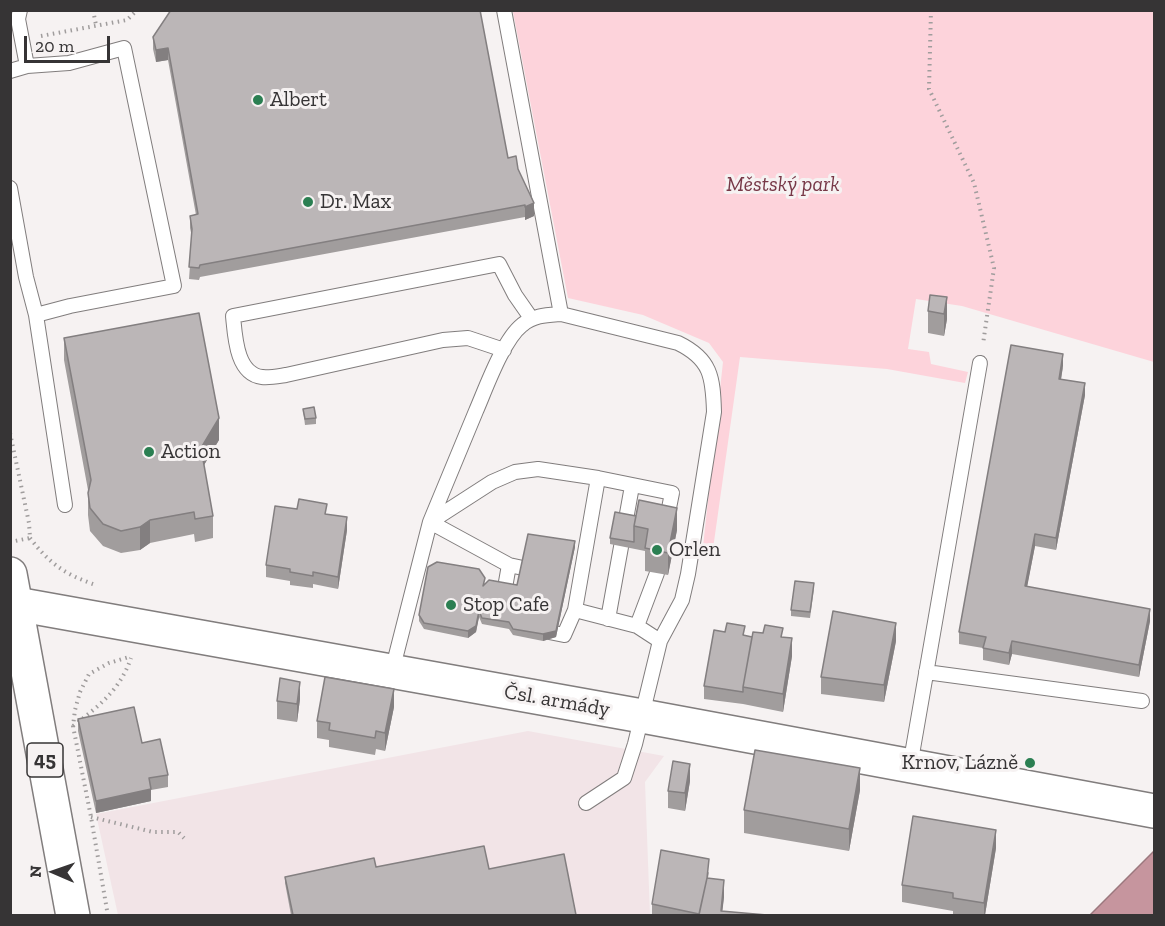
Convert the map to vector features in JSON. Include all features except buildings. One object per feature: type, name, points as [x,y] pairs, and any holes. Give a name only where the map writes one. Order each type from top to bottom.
[{"type":"main road","name":"Čsl. armády","points":[[13,589],[392,671],[1155,811]]},
{"type":"main road","name":"45","points":[[13,589],[73,915]]},
{"type":"lane","points":[[20,10],[18,19],[27,66]]},
{"type":"lane","points":[[504,10],[561,314]]},
{"type":"lane","points":[[10,71],[27,66],[69,63],[124,48],[174,286],[70,306],[36,315]]},
{"type":"lane","points":[[10,188],[26,277],[36,315],[65,505]]},
{"type":"lane","points":[[504,350],[468,338],[443,340],[286,375],[261,377],[249,372],[241,359],[233,316],[499,264],[515,296],[531,318]]},
{"type":"lane","points":[[392,671],[430,522],[494,370],[519,327],[531,318],[561,314],[678,343],[693,351],[704,362],[710,377],[714,396],[714,412],[682,600],[660,641],[635,744],[624,778],[586,803]]},
{"type":"lane","points":[[910,766],[980,363]]},
{"type":"lane","points":[[430,522],[492,483],[515,472],[538,469],[672,493],[666,528]]},
{"type":"lane","points":[[520,626],[564,635],[575,610],[575,579],[598,478]]},
{"type":"lane","points":[[608,619],[632,486]]},
{"type":"lane","points":[[430,522],[509,565],[550,574]]},
{"type":"lane","points":[[501,611],[509,565]]},
{"type":"lane","points":[[637,626],[657,573]]},
{"type":"lane","points":[[575,610],[637,626],[660,641]]},
{"type":"lane","points":[[926,672],[1142,701]]},
{"type":"path","points":[[93,10],[96,25]]},
{"type":"path","points":[[21,40],[127,20],[137,10]]},
{"type":"path","points":[[931,10],[929,89],[974,183],[994,268],[980,363]]},
{"type":"path","points":[[10,433],[29,523],[30,538],[40,552],[53,563],[75,578],[96,585]]},
{"type":"path","points":[[10,542],[30,538]]},
{"type":"path","points":[[74,726],[113,692],[126,672],[131,657],[109,663],[89,674],[80,692],[75,710],[74,726],[108,915]]},
{"type":"path","points":[[91,817],[153,832],[178,832],[184,838]]},
{"type":"shaded area","points":[[528,731],[664,756],[645,782],[650,915],[118,915],[96,814]]},
{"type":"shaded area","points":[[1154,851],[1154,915],[1090,915]]},
{"type":"green space","name":"Městský park","points":[[521,10],[1154,11],[1154,362],[962,306],[916,299],[908,349],[929,352],[931,364],[968,372],[965,383],[887,369],[740,357],[712,556],[702,556],[723,362],[709,343],[643,315],[568,298],[513,12]]},
{"type":"place","name":"Albert","points":[[258,100]]},
{"type":"place","name":"Dr. Max","points":[[308,202]]},
{"type":"place","name":"Action","points":[[149,452]]},
{"type":"place","name":"Orlen","points":[[657,550]]},
{"type":"place","name":"Stop Cafe","points":[[451,605]]},
{"type":"place","name":"Krnov, Lázně","points":[[1030,763]]}]
